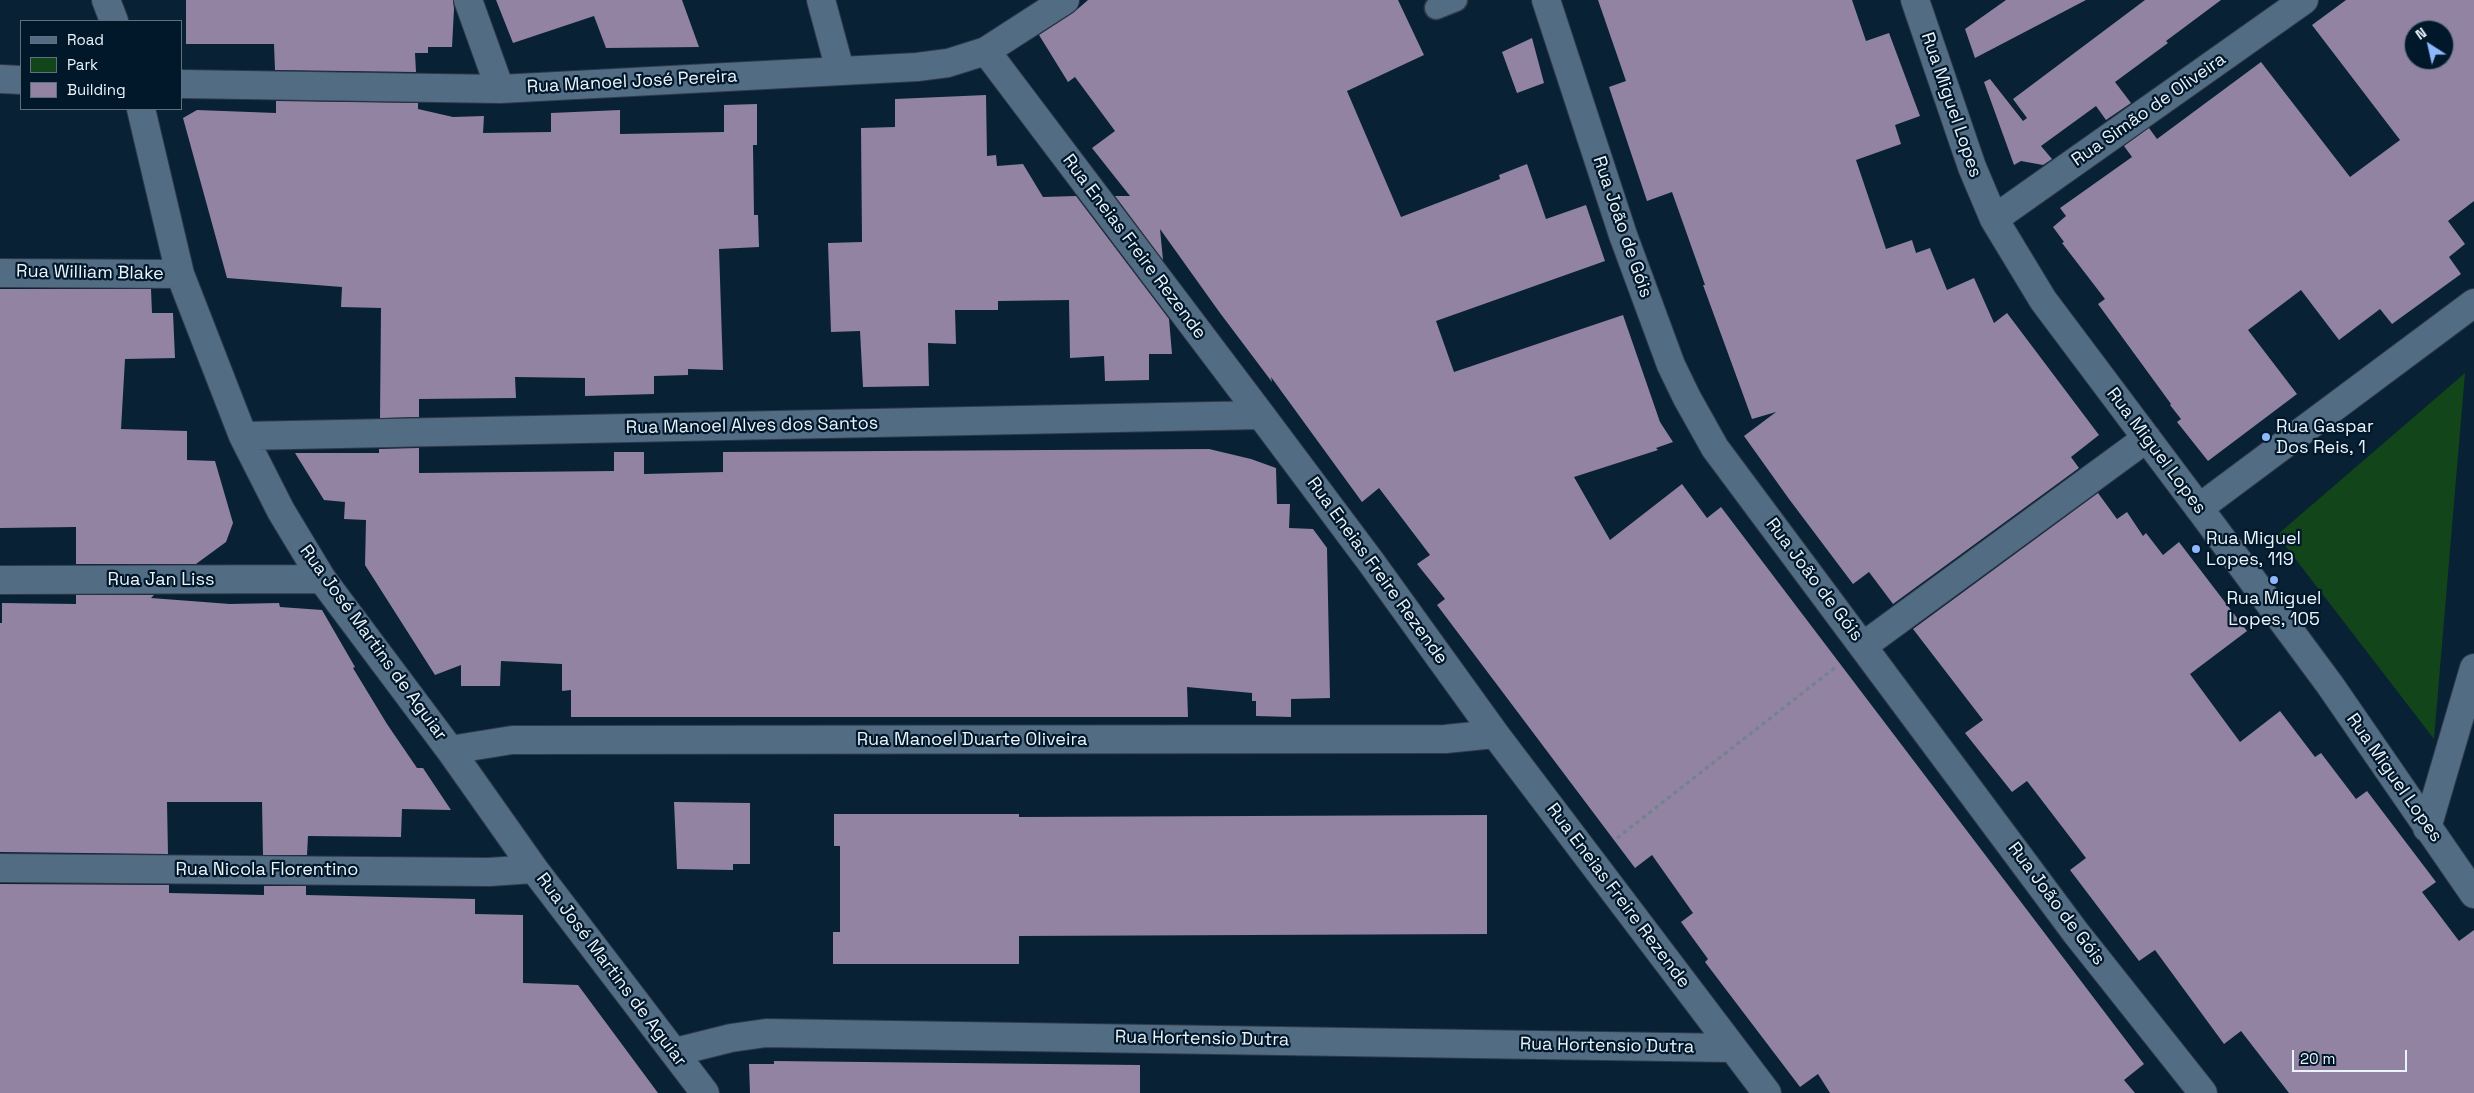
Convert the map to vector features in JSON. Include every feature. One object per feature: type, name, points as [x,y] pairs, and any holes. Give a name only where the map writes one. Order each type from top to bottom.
[{"type":"street","points":[[106,0],[114,20]]},
{"type":"street","points":[[468,0],[500,89]]},
{"type":"street","points":[[821,0],[840,70]]},
{"type":"street","name":"Rua Manoel José Pereira","points":[[182,84],[500,89],[918,67],[948,63],[986,51],[1065,0]]},
{"type":"street","name":"Rua João de Góis","points":[[1546,0],[1624,236],[1671,365],[1715,448],[2076,933],[2203,1093]]},
{"type":"street","name":"Rua Miguel Lopes","points":[[1915,0],[1972,167],[1994,219],[2043,300],[2330,685],[2474,894]]},
{"type":"street","name":"Rua Simão de Oliveira","points":[[1994,219],[2304,0]]},
{"type":"street","name":"Rua Eneias Freire Rezende","points":[[986,51],[1261,415],[1371,562],[1495,734],[1766,1093]]},
{"type":"street","points":[[0,79],[20,80]]},
{"type":"street","name":"Rua José Martins de Aguiar","points":[[141,110],[180,274],[243,436],[281,511],[322,579],[450,750],[534,869],[675,1052],[704,1093]]},
{"type":"street","name":"Rua William Blake","points":[[0,272],[180,274]]},
{"type":"street","points":[[2199,508],[2474,303]]},
{"type":"street","name":"Rua Manoel Alves dos Santos","points":[[243,436],[1261,415]]},
{"type":"street","points":[[1863,646],[2147,438]]},
{"type":"street","name":"Rua Jan Liss","points":[[0,580],[322,579]]},
{"type":"street","points":[[2427,828],[2474,668]]},
{"type":"street","name":"Rua Manoel Duarte Oliveira","points":[[450,750],[512,740],[1445,739],[1495,734]]},
{"type":"street","name":"Rua Nicola Florentino","points":[[0,868],[489,872],[534,869]]},
{"type":"street","name":"Rua Hortensio Dutra","points":[[675,1052],[731,1038],[766,1033],[1732,1048]]},
{"type":"path","points":[[1590,859],[1863,646]]},
{"type":"green space","points":[[2465,373],[2434,739],[2277,535]]},
{"type":"building","points":[[186,0],[453,0],[452,47],[428,47],[428,53],[415,53],[416,72],[275,70],[274,44],[186,44]]},
{"type":"building","points":[[496,0],[682,0],[699,47],[606,48],[594,16],[513,43]]},
{"type":"building","points":[[1088,0],[1398,0],[1424,55],[1347,91],[1401,217],[1500,179],[1499,175],[1527,164],[1546,219],[1586,205],[1605,261],[1436,321],[1454,372],[1623,315],[1660,422],[1673,442],[1656,448],[1658,450],[1574,477],[1610,540],[1682,484],[1707,518],[1721,507],[2144,1064],[2124,1080],[2135,1093],[1830,1093],[1818,1074],[1800,1087],[1705,962],[1708,959],[1681,922],[1693,913],[1652,855],[1635,868],[1437,605],[1445,599],[1417,564],[1430,555],[1379,488],[1362,502],[1271,377],[1272,382],[1220,313],[1160,229],[1163,260],[1115,196],[1130,196],[1092,148],[1115,131],[1075,77],[1068,82],[1039,35],[1073,13]]},
{"type":"building","points":[[1598,0],[1852,0],[1866,41],[1889,33],[1920,116],[1895,125],[1901,144],[1856,160],[1886,249],[1912,240],[1916,253],[1930,248],[1947,290],[1974,278],[1994,323],[2007,313],[2099,435],[2071,457],[2079,468],[1893,604],[1869,572],[1853,584],[1744,436],[1776,412],[1752,419],[1703,285],[1705,285],[1672,192],[1647,201],[1609,87],[1626,81]]},
{"type":"building","points":[[2006,0],[2086,0],[1975,58],[1965,29]]},
{"type":"building","points":[[2145,0],[2221,0],[2166,41],[2168,43],[2115,82],[2131,103],[2106,120],[2096,106],[2041,146],[2052,159],[2043,165],[2021,161],[2014,165],[1984,82],[1990,79],[2023,121],[2027,118],[2013,99]]},
{"type":"building","points":[[2346,0],[2474,0],[2474,201],[2448,221],[2465,244],[2449,257],[2461,274],[2392,324],[2380,309],[2339,340],[2301,290],[2248,330],[2297,394],[2208,461],[2177,422],[2181,419],[2171,404],[2098,304],[2105,299],[2062,243],[2064,242],[2053,227],[2066,216],[2060,208],[2132,157],[2124,146],[2149,128],[2157,139],[2261,62],[2350,177],[2400,140],[2312,25]]},
{"type":"building","points":[[1532,38],[1544,83],[1517,93],[1502,52]]},
{"type":"building","points":[[986,95],[987,156],[996,155],[997,166],[1023,164],[1043,197],[1076,196],[1169,319],[1172,354],[1149,354],[1149,380],[1105,381],[1104,356],[1070,358],[1069,300],[998,301],[998,310],[955,310],[956,344],[928,343],[929,386],[863,387],[860,331],[831,332],[828,243],[862,242],[861,128],[895,127],[895,99]]},
{"type":"building","points":[[276,101],[418,103],[418,109],[453,117],[484,116],[483,133],[551,132],[551,113],[620,110],[620,134],[724,132],[724,105],[757,104],[757,145],[753,145],[754,215],[758,215],[759,247],[719,249],[723,370],[688,369],[688,375],[654,376],[654,394],[585,396],[585,378],[515,377],[516,398],[419,399],[419,417],[380,418],[381,308],[341,307],[342,287],[227,278],[183,118],[197,110],[276,113]]},
{"type":"building","points":[[0,289],[151,289],[152,313],[173,313],[175,358],[125,359],[121,429],[187,431],[187,460],[215,461],[233,523],[226,542],[196,564],[76,564],[76,527],[0,528]]},
{"type":"building","points":[[419,448],[419,473],[614,471],[614,452],[644,452],[644,474],[723,472],[723,452],[1209,449],[1251,459],[1276,468],[1277,504],[1290,504],[1289,528],[1313,529],[1327,548],[1330,698],[1291,699],[1291,717],[1256,716],[1256,701],[1252,701],[1252,693],[1187,687],[1188,717],[571,717],[571,690],[562,691],[562,664],[501,661],[500,686],[461,686],[461,665],[435,675],[365,565],[366,520],[344,519],[345,502],[324,500],[295,453],[379,453],[379,449]]},
{"type":"building","points":[[2098,493],[2117,519],[2127,512],[2143,536],[2146,533],[2163,555],[2179,542],[2247,631],[2190,674],[2240,742],[2280,711],[2315,757],[2321,753],[2356,799],[2367,791],[2436,882],[2422,892],[2459,941],[2474,930],[2474,1093],[2289,1093],[2241,1031],[2224,1044],[2155,950],[2139,961],[2070,870],[2086,858],[2027,781],[2012,792],[1965,733],[1983,720],[1913,629]]},
{"type":"building","points":[[76,595],[154,595],[151,598],[230,604],[279,603],[280,607],[322,610],[355,667],[353,668],[387,724],[417,768],[423,768],[451,810],[402,809],[401,837],[308,836],[307,855],[263,855],[262,802],[167,802],[168,854],[0,852],[0,623],[2,623],[2,603],[76,604]]},
{"type":"building","points":[[674,802],[750,803],[750,864],[733,864],[733,870],[677,869]]},
{"type":"building","points":[[834,814],[1019,814],[1019,817],[1487,815],[1487,934],[1019,936],[1019,964],[833,964],[833,932],[840,932],[840,846],[834,846]]},
{"type":"building","points":[[0,884],[169,885],[169,893],[264,895],[264,886],[306,886],[306,895],[475,899],[475,914],[523,915],[523,983],[578,985],[658,1093],[0,1093]]},
{"type":"building","points":[[774,1061],[1140,1065],[1140,1093],[750,1093],[749,1064],[774,1064]]},
{"type":"place","name":"Rua Gaspar Dos Reis, 1","points":[[2266,437]]},
{"type":"place","name":"Rua Miguel Lopes, 119","points":[[2196,549]]},
{"type":"place","name":"Rua Miguel Lopes, 105","points":[[2274,580]]}]
